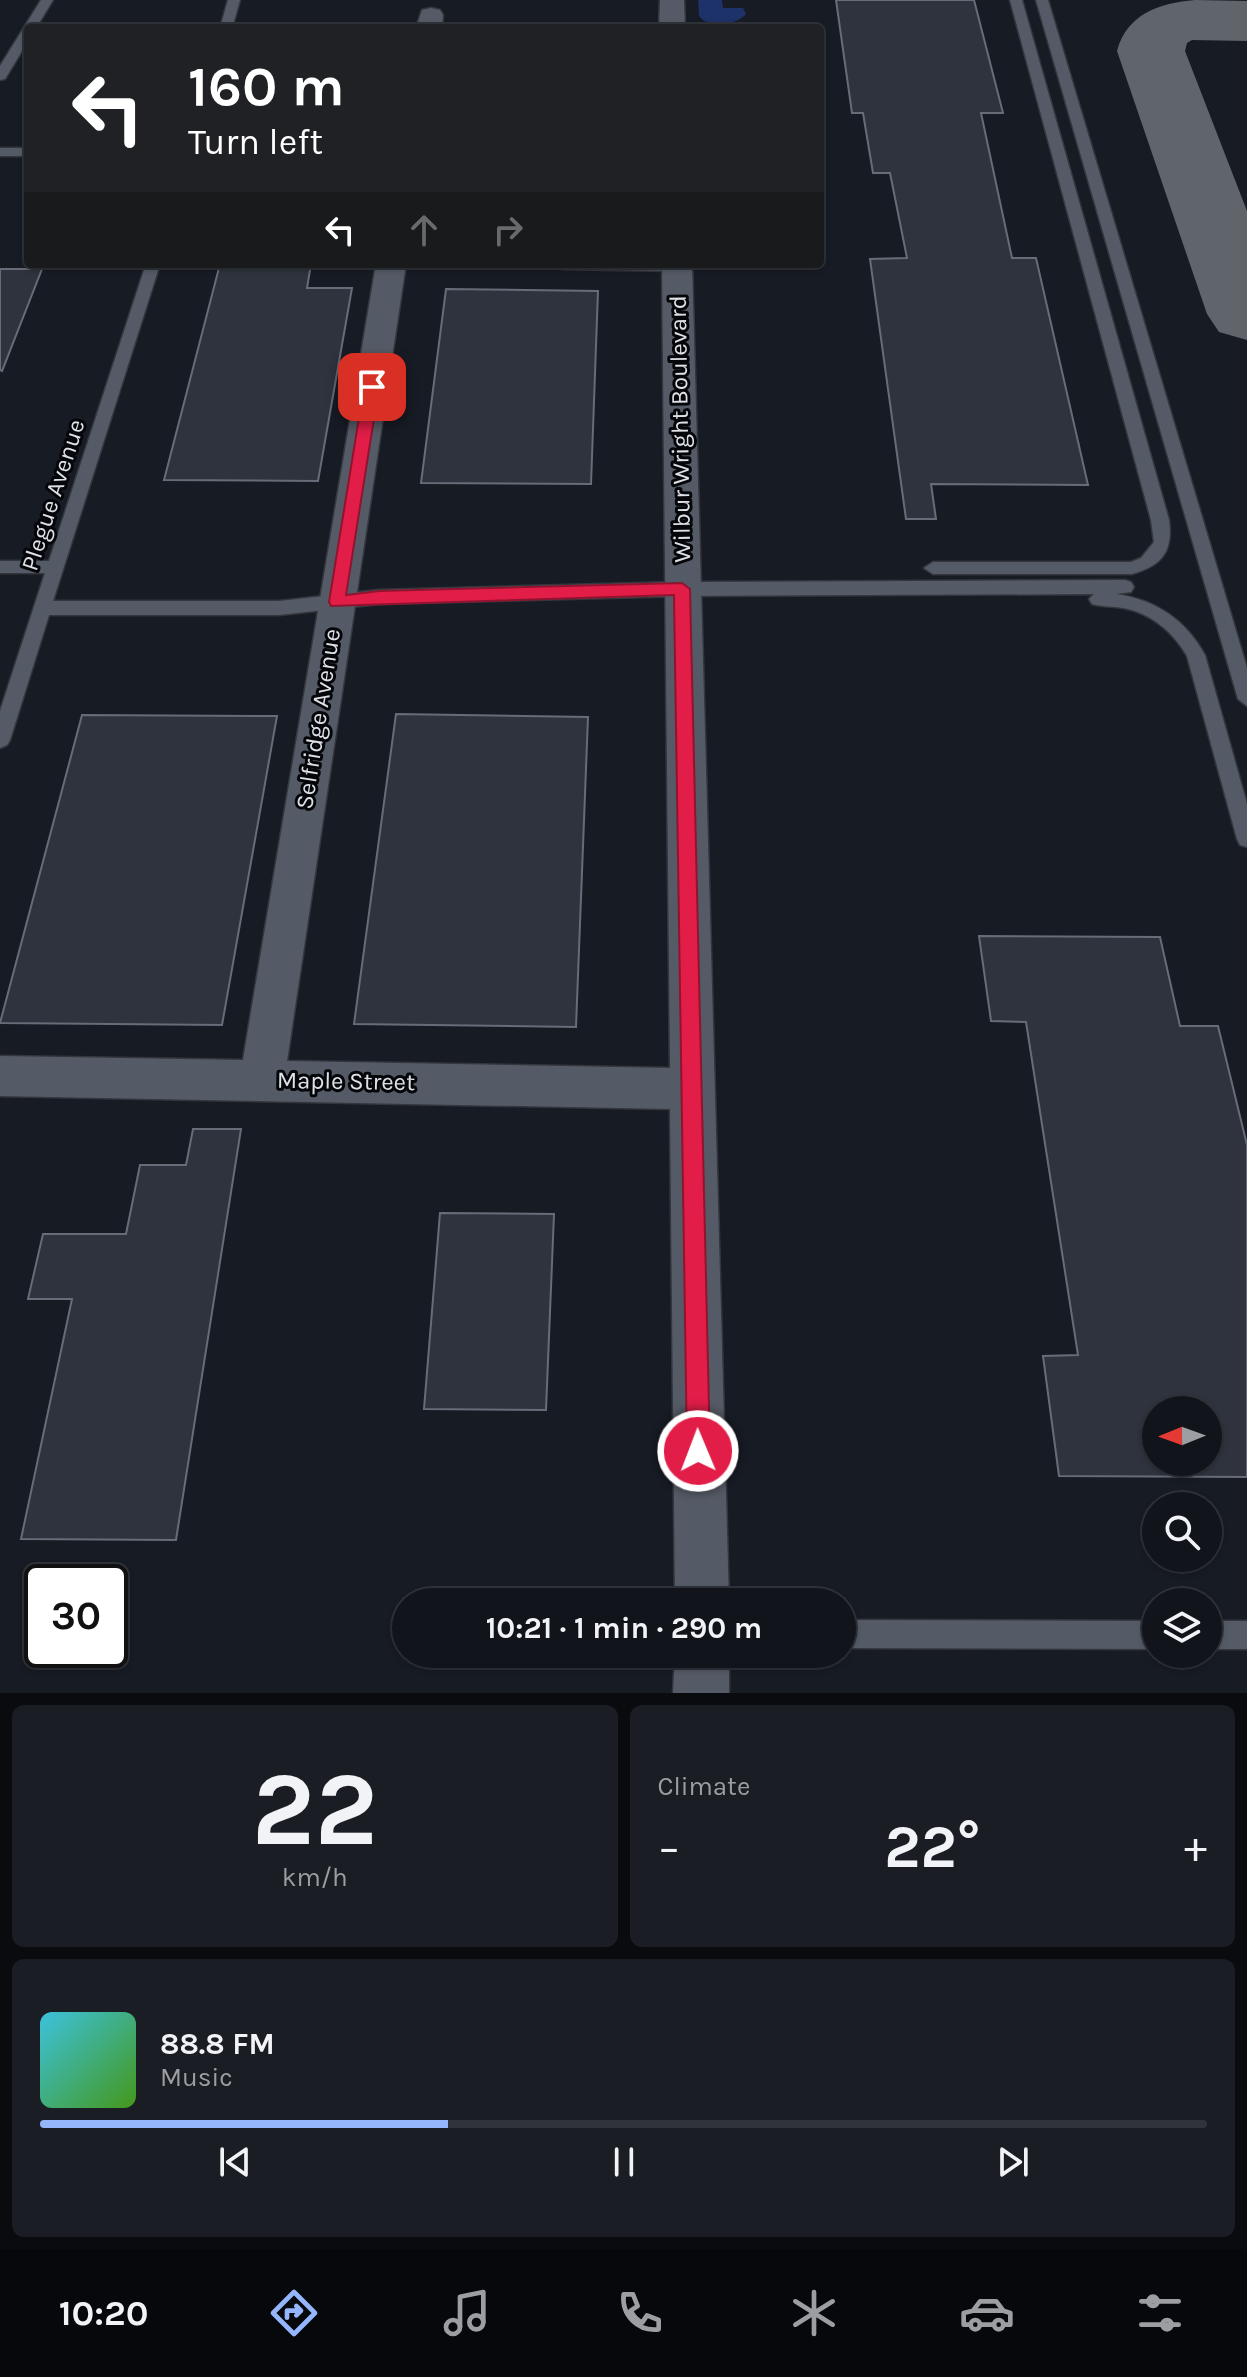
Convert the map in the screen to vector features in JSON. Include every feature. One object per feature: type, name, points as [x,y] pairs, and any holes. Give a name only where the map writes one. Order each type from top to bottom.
[{"type":"street","points":[[672,0],[672,24]]},
{"type":"street","name":"Selfridge Avenue","points":[[262,1079],[390,268]]},
{"type":"street","name":"Wilbur Wright Boulevard","points":[[677,268],[702,1588]]},
{"type":"street","name":"Maple Street","points":[[0,1076],[691,1089]]},
{"type":"street","points":[[701,1693],[702,1668]]},
{"type":"lane","points":[[33,24],[47,0]]},
{"type":"lane","points":[[227,24],[234,0]]},
{"type":"lane","points":[[933,568],[1132,568],[1147,562],[1163,543],[1160,520],[1016,0]]},
{"type":"lane","points":[[1042,0],[1247,699]]},
{"type":"lane","points":[[0,76],[24,38]]},
{"type":"lane","points":[[0,152],[24,152]]},
{"type":"lane","name":"Plegue Avenue","points":[[0,740],[152,268]]},
{"type":"lane","points":[[0,567],[55,567]]},
{"type":"lane","points":[[42,608],[279,608],[379,597],[682,589],[1125,587]]},
{"type":"lane","points":[[936,599],[1117,599],[1145,606],[1170,620],[1182,632],[1196,655],[1247,839]]},
{"type":"lane","points":[[856,1634],[1142,1635]]},
{"type":"lane","points":[[1222,1635],[1247,1635]]},
{"type":"shaded area","points":[[698,0],[722,0],[723,8],[743,8],[746,14],[732,22],[704,21],[699,16]]},
{"type":"building","points":[[836,0],[974,0],[1003,113],[981,113],[1012,258],[1036,258],[1088,485],[931,484],[936,519],[906,519],[870,259],[907,258],[890,173],[873,173],[863,113],[852,113]]},
{"type":"building","points":[[219,268],[310,268],[307,288],[352,288],[318,481],[164,480]]},
{"type":"building","points":[[0,269],[42,269],[2,371],[0,370]]},
{"type":"building","points":[[446,289],[598,291],[591,484],[421,483]]},
{"type":"building","points":[[396,714],[588,717],[576,1027],[354,1024]]},
{"type":"building","points":[[82,715],[277,716],[222,1025],[0,1023]]},
{"type":"building","points":[[979,936],[1160,937],[1180,1026],[1218,1026],[1247,1145],[1247,1477],[1059,1476],[1043,1356],[1078,1355],[1026,1022],[991,1021]]},
{"type":"building","points":[[193,1129],[241,1129],[176,1540],[21,1539],[72,1299],[28,1299],[43,1234],[126,1234],[140,1165],[186,1165]]},
{"type":"building","points":[[440,1213],[554,1214],[546,1410],[424,1409]]},
{"type":"taxiway","points":[[1247,21],[1204,19],[1174,23],[1154,38],[1151,51],[1247,314]]},
{"type":"route","points":[[372,387],[337,602],[379,597],[682,589],[698,1451]]}]
